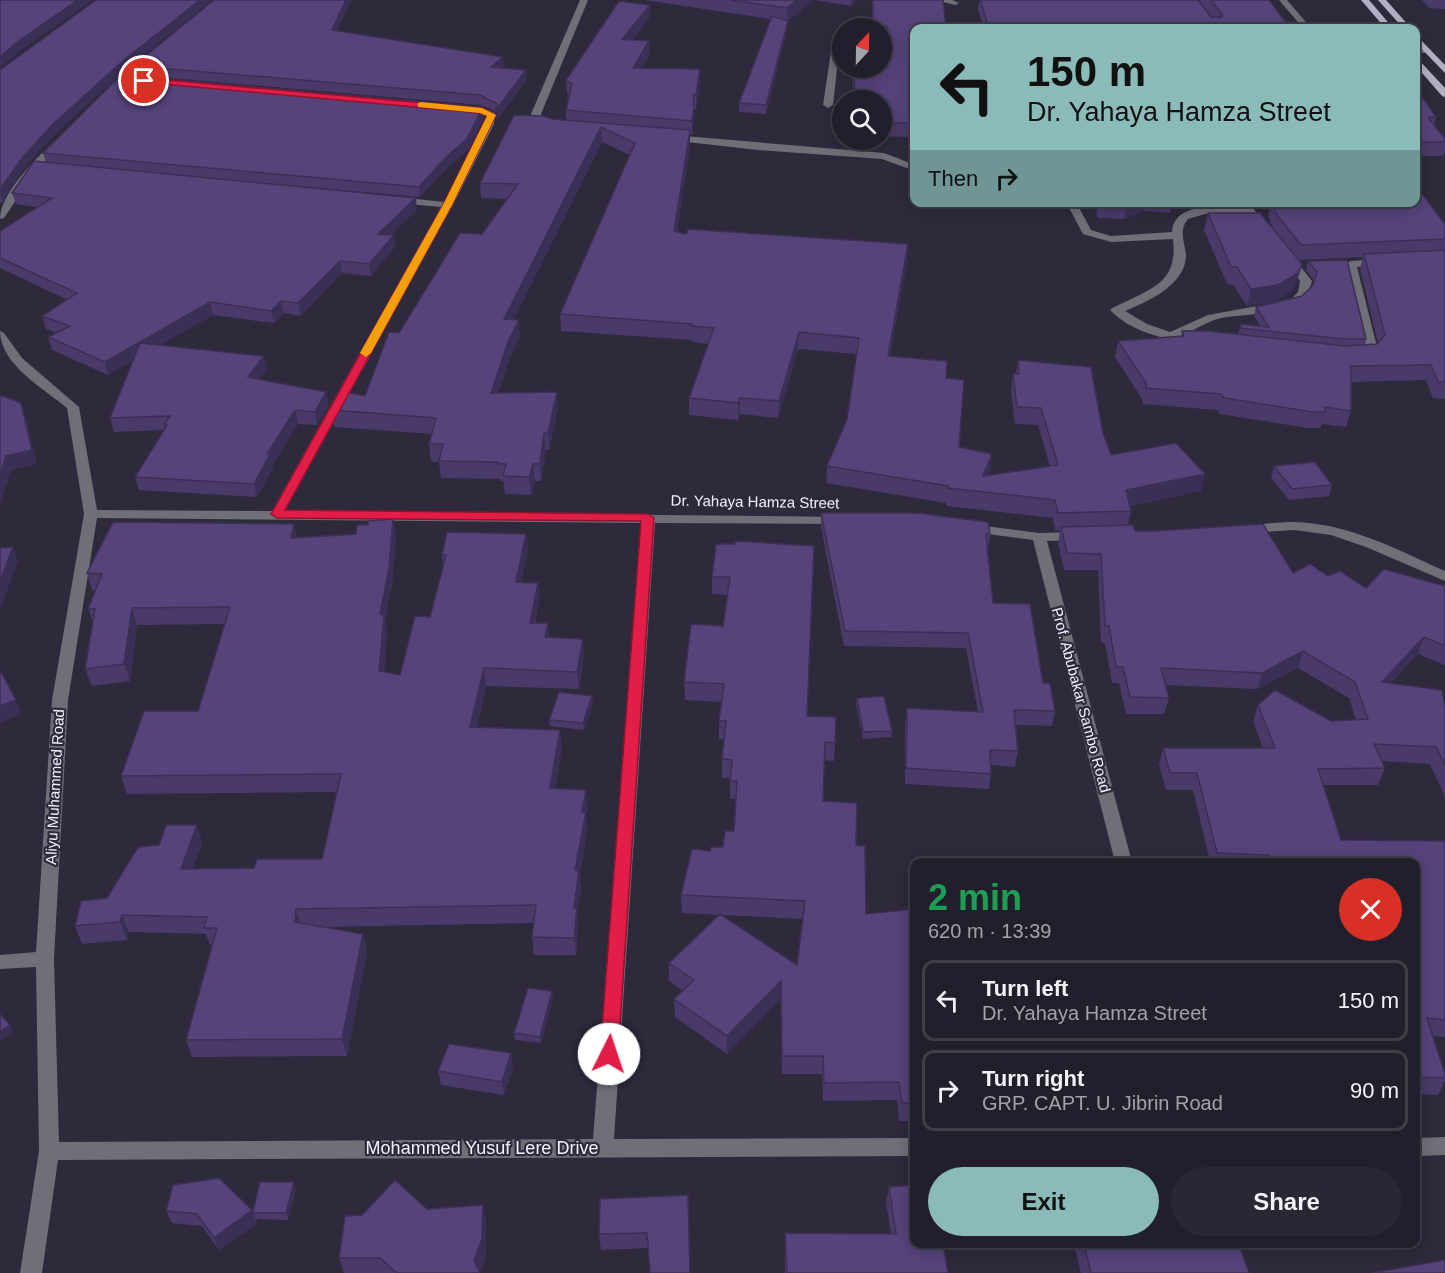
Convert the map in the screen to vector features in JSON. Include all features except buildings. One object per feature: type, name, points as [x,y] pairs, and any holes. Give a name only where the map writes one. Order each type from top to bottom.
[{"type":"main road","points":[[1365,0],[1386,24]]},
{"type":"main road","points":[[1382,0],[1403,24]]},
{"type":"main road","points":[[1420,42],[1445,70]]},
{"type":"main road","points":[[1420,65],[1445,94]]},
{"type":"street","points":[[562,129],[538,122],[536,114],[584,0]]},
{"type":"street","points":[[939,0],[955,3]]},
{"type":"street","points":[[1283,0],[1304,24]]},
{"type":"street","points":[[105,95],[156,50]]},
{"type":"street","points":[[1420,50],[1427,50]]},
{"type":"street","points":[[828,105],[832,74]]},
{"type":"street","points":[[122,79],[133,80]]},
{"type":"street","points":[[277,514],[448,205],[492,115],[482,110],[458,108]]},
{"type":"street","points":[[0,216],[33,167],[65,135]]},
{"type":"street","points":[[663,137],[758,147],[860,153],[884,156],[910,166]]},
{"type":"street","points":[[33,167],[45,168]]},
{"type":"street","points":[[388,199],[448,205]]},
{"type":"street","points":[[1074,207],[1087,232],[1100,237],[1111,239],[1179,235]]},
{"type":"street","points":[[1200,339],[1170,336],[1139,327],[1116,309],[1143,299],[1168,281],[1180,262],[1177,226],[1181,218],[1191,213],[1245,207],[1269,236]]},
{"type":"street","points":[[1170,336],[1212,317],[1267,309],[1294,302],[1302,293],[1306,281],[1300,265],[1283,252]]},
{"type":"street","points":[[1350,355],[1367,355],[1372,351],[1346,264],[1398,261]]},
{"type":"street","name":"Aliyu Muhammed Road","points":[[0,335],[18,361],[73,406],[91,514],[60,700],[45,959],[49,1150],[31,1273]]},
{"type":"street","name":"Dr. Yahaya Hamza Street","points":[[91,514],[858,520]]},
{"type":"street","points":[[603,1147],[648,518]]},
{"type":"street","points":[[958,526],[1039,537],[1094,536]]},
{"type":"street","points":[[1228,530],[1295,526],[1325,530],[1367,543],[1445,576]]},
{"type":"street","name":"Prof. Abubakar Sambo Road","points":[[1039,537],[1123,858]]},
{"type":"street","points":[[0,962],[45,959]]},
{"type":"street","points":[[1420,1147],[1445,1146]]},
{"type":"street","name":"Mohammed Yusuf Lere Drive","points":[[49,1150],[910,1147]]},
{"type":"slow traffic","points":[[366,353],[448,205],[492,115],[482,110],[421,105]]},
{"type":"route","points":[[144,81],[482,110],[492,115],[448,205],[277,514],[648,518],[609,1054]]}]
